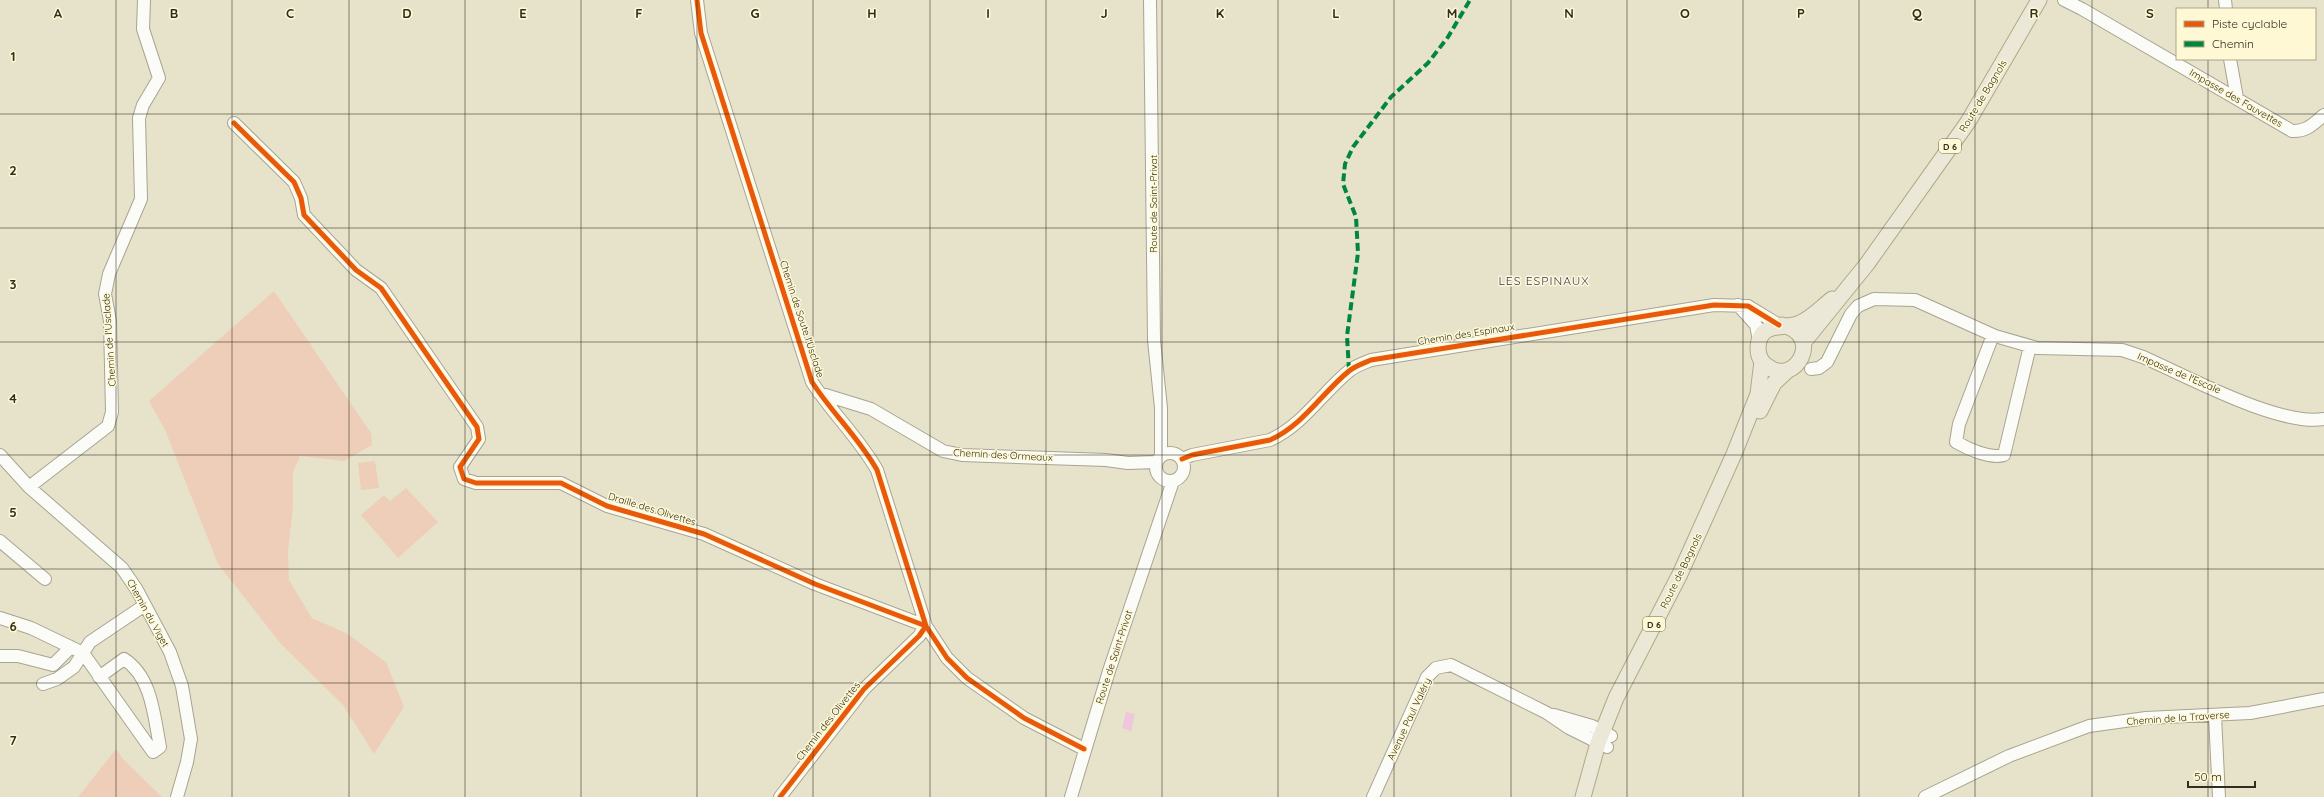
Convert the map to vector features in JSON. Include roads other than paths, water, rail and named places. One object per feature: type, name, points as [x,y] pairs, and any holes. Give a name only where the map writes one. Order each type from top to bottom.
[{"type":"main road","name":"Route de Bagnols","points":[[1850,285],[1968,122],[2039,0]]},
{"type":"main road","name":"D 6","points":[[1781,325],[1802,322],[1850,285]]},
{"type":"main road","name":"D 6","points":[[1803,344],[1850,285]]},
{"type":"main road","points":[[1781,325],[1796,331],[1803,344],[1802,358],[1790,369],[1773,370],[1762,361],[1758,352],[1759,341],[1766,330],[1781,325]]},
{"type":"main road","name":"D 6","points":[[1737,456],[1758,394],[1762,361]]},
{"type":"main road","name":"D 6","points":[[1737,456],[1774,383],[1790,369]]},
{"type":"main road","name":"Route de Bagnols","points":[[1583,797],[1630,679],[1737,456]]},
{"type":"main road","name":"Route de Bagnols","points":[[1591,797],[1605,740]]},
{"type":"street","name":"Chemin de l'Usclade","points":[[29,487],[108,426],[112,412],[110,321],[105,294],[109,274],[141,199],[139,118],[143,105],[159,78],[143,29],[144,0]]},
{"type":"street","name":"Chemin de Soute l'Usclade","points":[[697,0],[701,33],[812,382],[819,393],[866,450],[877,470],[926,626]]},
{"type":"street","name":"Route de Saint-Privat","points":[[1150,0],[1154,340],[1168,464],[1160,519]]},
{"type":"street","name":"Impasse des Fauvettes","points":[[2064,0],[2237,98],[2292,131],[2301,131],[2309,128],[2324,115]]},
{"type":"street","points":[[2230,60],[2237,98]]},
{"type":"street","name":"Draille des Olivettes","points":[[234,123],[294,182],[301,198],[304,215],[356,270],[381,288],[477,427],[479,439],[460,467],[464,478],[476,483],[561,483],[607,506],[661,520],[704,534],[815,584],[926,626]]},
{"type":"street","name":"Impasse de l'Escale","points":[[1811,369],[1819,368],[1827,362],[1858,306],[1874,299],[1915,300],[1993,335],[2030,346],[2122,350],[2143,357],[2272,413],[2316,420],[2324,419]]},
{"type":"street","name":"Chemin des Espinaux","points":[[1168,464],[1195,460],[1220,449],[1270,440],[1279,436],[1291,429],[1349,370],[1371,360],[1714,305],[1748,306],[1781,325]]},
{"type":"street","points":[[1738,305],[1756,325],[1759,341]]},
{"type":"street","points":[[1993,335],[1959,424],[1956,442],[1966,448],[1998,456],[2004,454],[2030,346]]},
{"type":"street","points":[[1803,344],[1805,360],[1811,369]]},
{"type":"street","points":[[1790,369],[1811,369]]},
{"type":"street","name":"Chemin des Ormeaux","points":[[819,393],[870,409],[943,451],[962,455],[1106,460],[1128,463],[1168,464]]},
{"type":"street","name":"Chemin du Viget","points":[[0,455],[29,487],[122,568],[138,590],[170,652],[178,672],[186,704],[191,739],[190,750],[177,797]]},
{"type":"street","name":"Route de Saint-Privat","points":[[1071,797],[1084,749],[1173,481],[1181,476],[1168,464]]},
{"type":"street","points":[[1168,464],[1173,481]]},
{"type":"street","points":[[0,541],[45,580]]},
{"type":"street","points":[[43,684],[57,679],[74,667],[90,642],[145,605]]},
{"type":"street","points":[[0,618],[31,628],[83,653],[99,676],[153,752],[160,747],[149,691],[134,666],[124,659],[99,676]]},
{"type":"street","points":[[926,626],[947,658],[967,678],[1024,718],[1084,749]]},
{"type":"street","name":"Chemin des Olivettes","points":[[780,797],[864,689],[919,636],[926,626]]},
{"type":"street","points":[[0,656],[18,656],[52,664],[71,647]]},
{"type":"street","name":"Avenue Paul Valéry","points":[[1373,797],[1427,677],[1436,668],[1451,665],[1547,713],[1592,726],[1605,740]]},
{"type":"street","name":"Chemin de la Traverse","points":[[1925,797],[2009,756],[2077,730],[2146,718],[2215,716],[2250,713],[2324,699]]},
{"type":"street","points":[[2215,716],[2219,797]]},
{"type":"district","name":"LES ESPINAUX","points":[[1544,280]]}]
